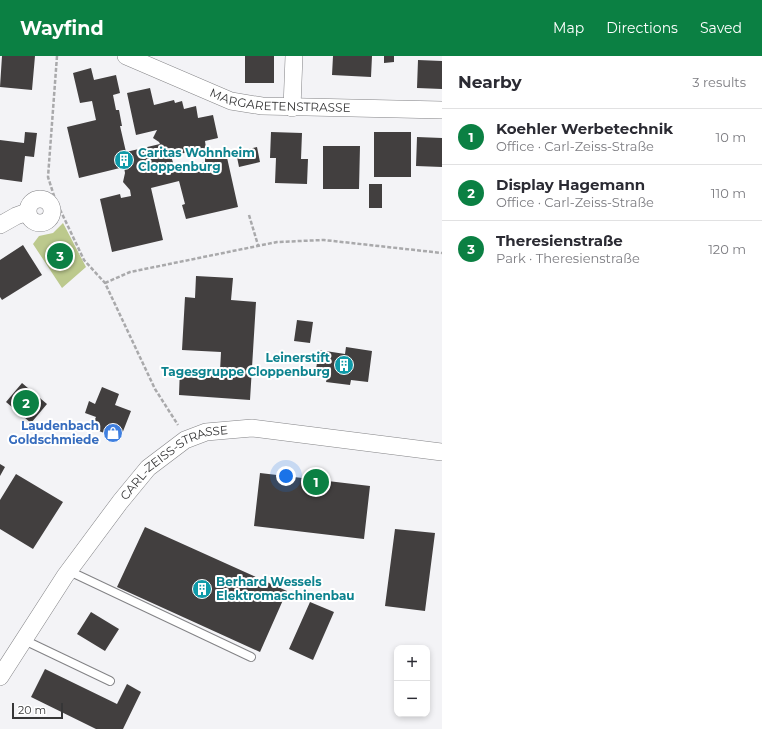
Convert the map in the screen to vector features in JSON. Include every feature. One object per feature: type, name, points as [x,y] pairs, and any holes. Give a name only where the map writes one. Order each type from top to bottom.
[{"type":"street","name":"MARGARETENSTRASSE","points":[[126,56],[231,101],[246,105],[292,108],[442,110]]},
{"type":"street","points":[[292,108],[294,56]]},
{"type":"street","points":[[0,225],[27,212],[31,220],[37,223],[43,223],[51,216],[52,200]]},
{"type":"street","name":"CARL-ZEISS-STRASSE","points":[[0,677],[5,659],[24,640],[69,571],[148,468],[185,440],[206,432],[252,428],[442,452]]},
{"type":"lane","points":[[69,571],[251,657]]},
{"type":"lane","points":[[24,640],[110,681]]},
{"type":"path","points":[[57,56],[48,177],[52,200],[84,260],[105,283],[155,389],[180,428],[185,440]]},
{"type":"path","points":[[249,215],[258,245]]},
{"type":"path","points":[[105,283],[130,272],[277,242],[324,240],[442,253]]},
{"type":"green space","points":[[63,223],[86,267],[62,288],[33,244],[39,236],[53,233]]},
{"type":"building","points":[[2,56],[35,56],[32,90],[0,87]]},
{"type":"building","points":[[245,56],[274,56],[274,83],[245,83]]},
{"type":"building","points":[[333,56],[372,56],[371,77],[332,75]]},
{"type":"building","points":[[384,56],[394,56],[394,62],[384,63]]},
{"type":"building","points":[[418,60],[442,61],[442,89],[417,88]]},
{"type":"building","name":"Caritas Wohnheim Cloppenburg","points":[[91,68],[94,80],[116,75],[120,93],[113,95],[116,110],[119,110],[122,126],[120,126],[126,152],[160,144],[153,138],[157,130],[136,135],[127,93],[150,88],[154,105],[174,100],[175,103],[182,101],[184,109],[196,106],[198,118],[213,115],[218,138],[205,141],[206,148],[171,156],[175,169],[205,162],[205,158],[226,153],[238,207],[186,219],[182,205],[185,204],[179,181],[151,188],[163,240],[112,252],[100,199],[120,194],[121,198],[131,196],[130,190],[123,182],[125,173],[124,167],[79,178],[67,127],[96,120],[92,101],[80,103],[73,73]]},
{"type":"building","points":[[25,132],[37,133],[34,157],[25,156],[22,182],[0,179],[0,140],[24,143]]},
{"type":"building","points":[[271,132],[302,133],[301,159],[308,159],[307,184],[275,183],[276,158],[270,158]]},
{"type":"building","points":[[374,132],[411,132],[411,177],[374,177]]},
{"type":"building","points":[[417,137],[442,138],[442,167],[416,166]]},
{"type":"building","points":[[323,146],[360,146],[359,189],[323,189]]},
{"type":"building","points":[[257,147],[260,162],[239,167],[236,152]]},
{"type":"building","points":[[369,184],[382,184],[382,208],[369,208]]},
{"type":"building","points":[[23,245],[42,275],[2,300],[0,297],[0,260]]},
{"type":"building","points":[[196,276],[233,278],[231,300],[256,302],[250,400],[179,395],[180,368],[220,371],[221,352],[182,350],[185,297],[195,298]]},
{"type":"building","points":[[297,320],[313,322],[310,343],[294,341]]},
{"type":"building","name":"Leinerstift Tagesgruppe Cloppenburg","points":[[346,347],[372,351],[368,382],[351,380],[350,385],[326,382],[327,378],[315,376],[319,350],[345,354]]},
{"type":"building","points":[[22,383],[47,404],[31,423],[6,402]]},
{"type":"building","points":[[102,387],[119,394],[115,405],[131,411],[120,439],[91,428],[96,417],[85,413],[89,401],[95,404]]},
{"type":"building","points":[[0,464],[5,467],[0,476]]},
{"type":"building","points":[[260,473],[370,486],[364,539],[254,526]]},
{"type":"building","points":[[16,474],[63,502],[33,549],[0,529],[0,500]]},
{"type":"building","name":"Berhard Wessels Elektromaschinenbau","points":[[145,527],[287,591],[260,652],[117,587]]},
{"type":"building","points":[[395,529],[435,533],[425,611],[385,606]]},
{"type":"building","points":[[310,602],[334,612],[313,660],[289,649]]},
{"type":"building","points":[[91,612],[119,629],[105,651],[77,634]]},
{"type":"building","points":[[45,669],[117,704],[127,684],[141,692],[123,729],[96,729],[31,697]]},
{"type":"place","name":"Caritas Wohnheim Cloppenburg","points":[[124,160]]},
{"type":"place","name":"Theresienstraße","points":[[60,256]]},
{"type":"place","name":"Leinerstift Tagesgruppe Cloppenburg","points":[[344,365]]},
{"type":"place","name":"Display Hagemann","points":[[26,403]]},
{"type":"place","name":"Laudenbach Goldschmiede","points":[[113,433]]},
{"type":"place","name":"Koehler Werbetechnik","points":[[316,482]]},
{"type":"place","name":"Berhard Wessels Elektromaschinenbau","points":[[202,589]]}]
